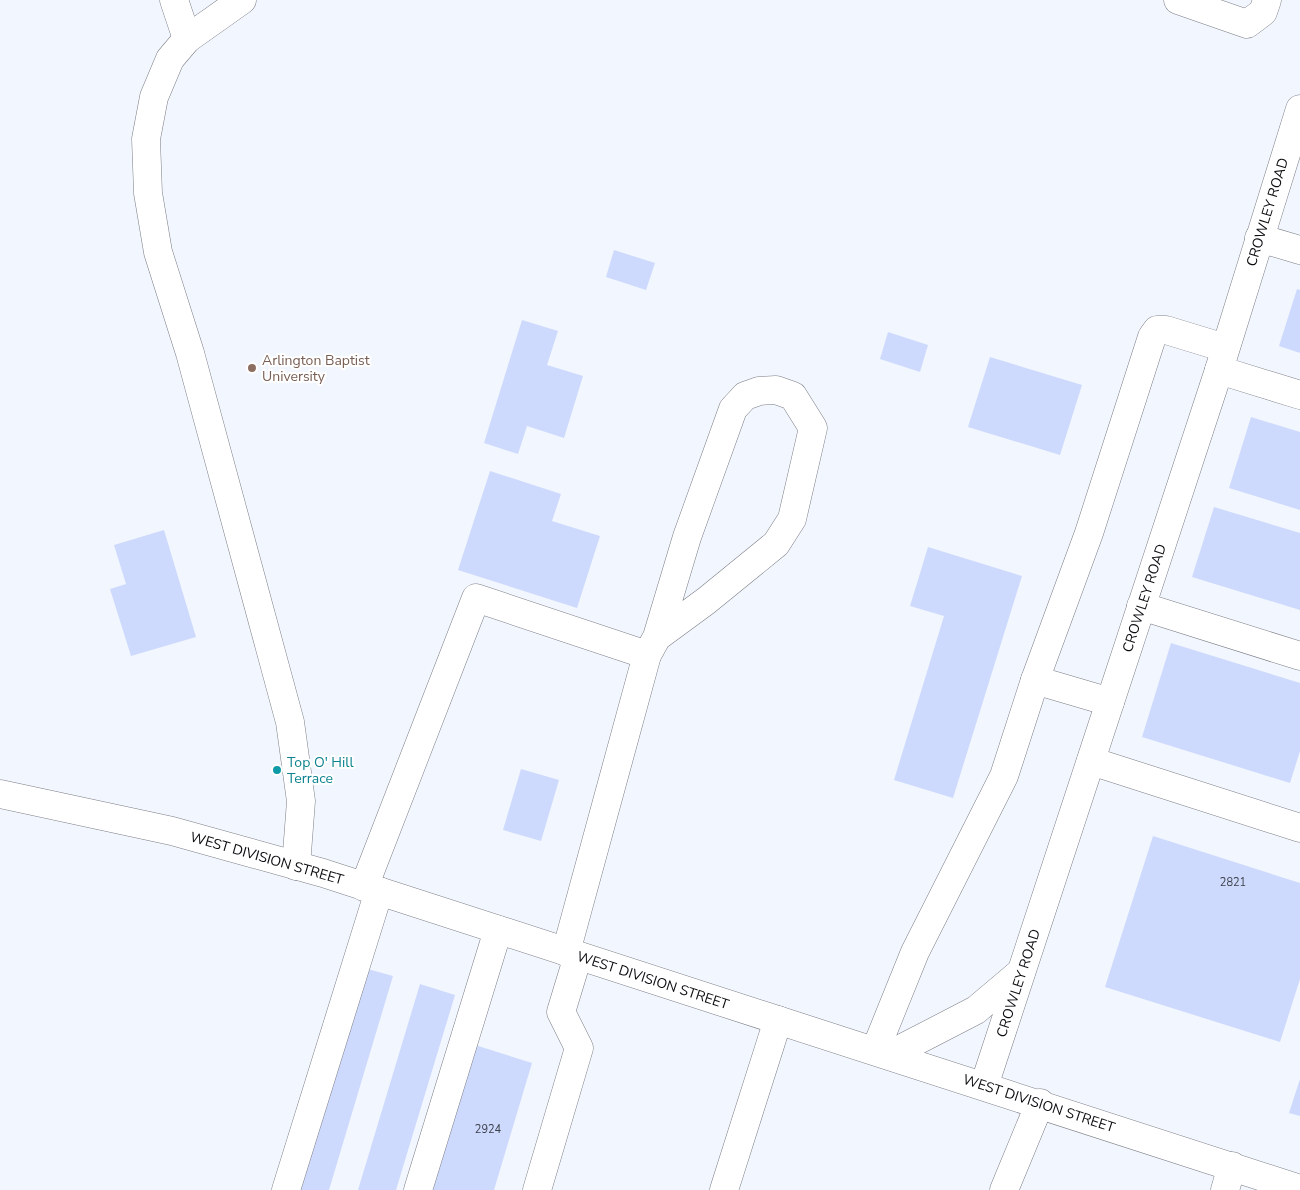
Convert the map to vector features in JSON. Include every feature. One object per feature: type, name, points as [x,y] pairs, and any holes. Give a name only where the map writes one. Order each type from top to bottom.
[{"type":"main road","points":[[174,0],[187,39]]},
{"type":"main road","points":[[242,0],[187,39],[170,59],[154,97],[146,139],[148,193],[158,252],[190,353],[290,722],[301,800],[296,866]]},
{"type":"main road","points":[[1178,0],[1247,24],[1263,12],[1267,0]]},
{"type":"main road","name":"CROWLEY ROAD","points":[[984,1086],[1222,359],[1300,109]]},
{"type":"main road","points":[[1259,238],[1300,250]]},
{"type":"main road","points":[[882,1053],[915,952],[1004,776],[1035,680],[1089,533],[1152,337],[1157,330],[1166,330],[1222,359],[1300,395]]},
{"type":"main road","points":[[537,1190],[579,1048],[561,1012],[572,954],[652,646],[687,537],[733,409],[745,396],[759,391],[776,390],[793,396],[812,428],[792,519],[776,544],[652,646]]},
{"type":"main road","points":[[286,1190],[371,889],[476,598],[652,646]]},
{"type":"main road","points":[[1142,606],[1300,656]]},
{"type":"main road","points":[[1035,680],[1110,702]]},
{"type":"main road","points":[[1091,761],[1300,828]]},
{"type":"main road","name":"WEST DIVISION STREET","points":[[0,794],[172,831],[296,866],[1040,1103],[1228,1178],[1300,1189]]},
{"type":"main road","points":[[418,1190],[498,930]]},
{"type":"main road","points":[[882,1053],[976,1010],[1021,972]]},
{"type":"main road","points":[[724,1190],[778,1020]]},
{"type":"main road","points":[[1004,1190],[1040,1103]]},
{"type":"building","points":[[614,250],[655,263],[646,290],[606,277]]},
{"type":"building","points":[[1297,289],[1300,290],[1300,353],[1279,346]]},
{"type":"building","points":[[522,320],[558,331],[547,365],[583,376],[564,438],[527,426],[518,454],[484,443]]},
{"type":"building","points":[[888,332],[928,345],[920,372],[880,359]]},
{"type":"building","points":[[990,357],[1082,385],[1060,455],[968,427]]},
{"type":"building","points":[[1251,417],[1300,432],[1300,510],[1229,488]]},
{"type":"building","points":[[490,471],[561,494],[552,521],[600,536],[577,608],[458,570]]},
{"type":"building","points":[[1214,507],[1300,533],[1300,610],[1192,577]]},
{"type":"building","points":[[164,530],[196,637],[131,656],[110,589],[126,584],[114,545]]},
{"type":"building","points":[[928,547],[1022,576],[953,798],[894,780],[944,616],[910,606]]},
{"type":"building","points":[[1171,643],[1300,683],[1300,751],[1290,783],[1142,737]]},
{"type":"building","points":[[521,769],[559,780],[541,841],[503,830]]},
{"type":"building","points":[[1153,836],[1300,883],[1300,979],[1280,1042],[1105,987]]},
{"type":"building","points":[[364,968],[393,976],[329,1190],[298,1190]]},
{"type":"building","points":[[420,984],[455,995],[396,1190],[358,1190]]},
{"type":"building","points":[[475,1045],[532,1063],[494,1190],[431,1190]]},
{"type":"building","points":[[1300,1079],[1300,1116],[1289,1113]]},
{"type":"place","name":"Arlington Baptist University","points":[[252,368]]},
{"type":"place","name":"Top O' Hill Terrace","points":[[277,770]]}]
